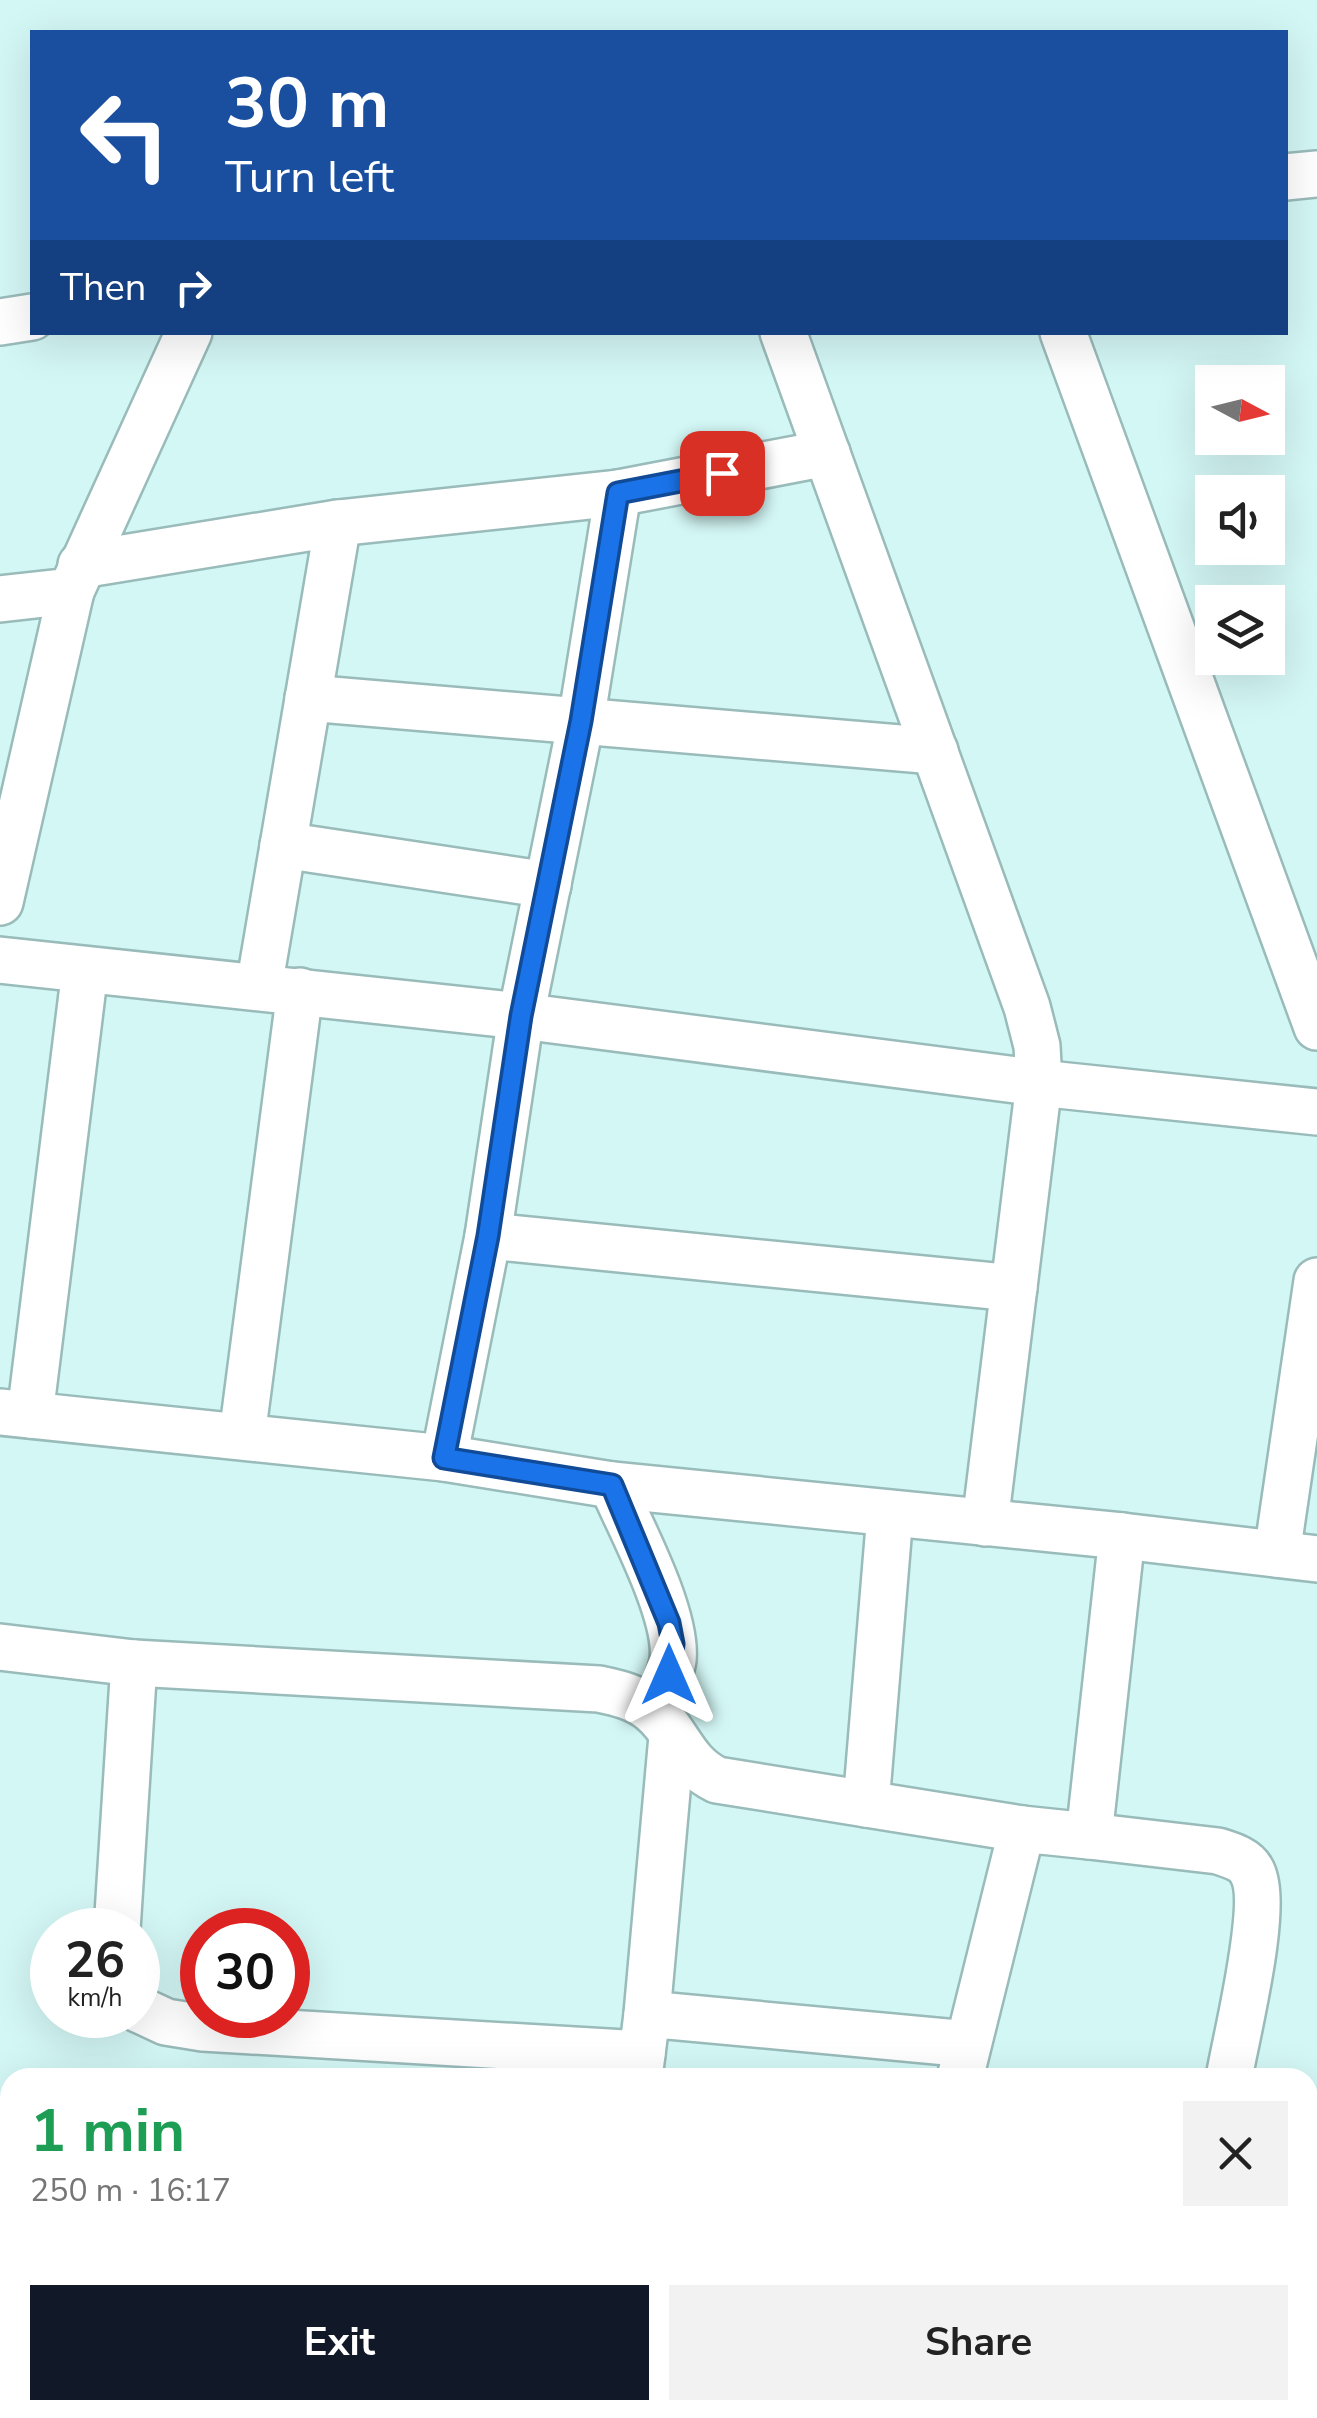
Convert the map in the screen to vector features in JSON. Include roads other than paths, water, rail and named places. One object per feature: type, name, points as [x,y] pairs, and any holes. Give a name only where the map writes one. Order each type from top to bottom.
[{"type":"street","points":[[1288,177],[1317,174]]},
{"type":"street","points":[[0,322],[30,317]]},
{"type":"street","points":[[0,902],[76,578],[188,335]]},
{"type":"street","points":[[784,335],[936,751],[1027,1007],[1037,1046],[1039,1082],[985,1523]]},
{"type":"street","points":[[1064,335],[1317,1027]]},
{"type":"street","points":[[0,598],[76,578],[338,523],[618,493],[827,453]]},
{"type":"street","points":[[444,1458],[488,1236],[521,1016],[581,721],[618,493]]},
{"type":"street","points":[[242,1436],[279,989],[283,845],[338,523]]},
{"type":"street","points":[[308,698],[936,751]]},
{"type":"street","points":[[283,845],[548,886]]},
{"type":"street","points":[[0,960],[521,1016],[1039,1082],[1317,1112]]},
{"type":"street","points":[[85,970],[15,1414],[444,1458],[612,1485],[1297,1556],[1315,1305]]},
{"type":"street","points":[[488,1236],[1014,1288]]},
{"type":"street","points":[[612,1485],[662,1602],[673,1644],[664,1724],[643,2048]]},
{"type":"street","points":[[866,1804],[890,1514]]},
{"type":"street","points":[[1090,1836],[1122,1536]]},
{"type":"street","points":[[0,1647],[134,1663],[599,1689],[621,1694],[664,1724],[690,1760],[717,1780],[1022,1829],[1218,1852],[1238,1858],[1251,1870],[1259,1911],[1230,2068]]},
{"type":"street","points":[[118,1908],[134,1663]]},
{"type":"street","points":[[160,2019],[203,2028],[964,2061],[1022,1829]]}]
